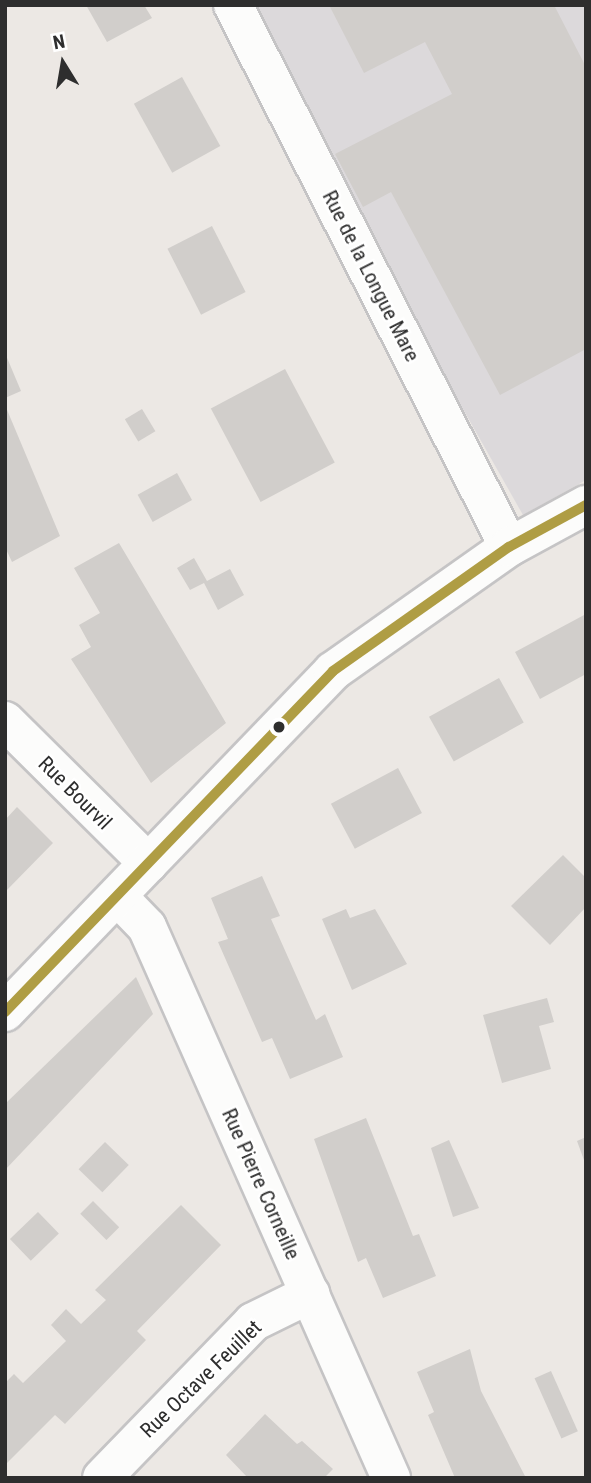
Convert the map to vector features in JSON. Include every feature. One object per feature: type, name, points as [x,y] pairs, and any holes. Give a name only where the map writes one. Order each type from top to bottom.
[{"type":"street","name":"Rue de la Longue Mare","points":[[233,5],[509,547]]},
{"type":"street","points":[[5,1012],[119,898],[148,863],[333,671],[509,547],[586,505]]},
{"type":"street","name":"Rue Bourvil","points":[[5,721],[148,863]]},
{"type":"street","name":"Rue Pierre Corneille","points":[[119,898],[146,928],[391,1478]]},
{"type":"street","name":"Rue Octave Feuillet","points":[[102,1478],[253,1322],[310,1294]]},
{"type":"shaded area","points":[[234,5],[586,5],[586,480],[523,515]]},
{"type":"building","points":[[86,5],[144,5],[152,18],[107,42]]},
{"type":"building","points":[[329,5],[554,5],[586,67],[586,349],[500,395],[391,192],[363,207],[335,154],[452,94],[425,42],[364,73]]},
{"type":"building","points":[[182,77],[220,146],[172,173],[134,104]]},
{"type":"building","points":[[212,226],[246,292],[201,315],[167,249]]},
{"type":"building","points":[[5,353],[21,391],[5,398]]},
{"type":"building","points":[[285,369],[335,463],[261,502],[211,408]]},
{"type":"building","points":[[5,405],[60,536],[12,562],[5,547]]},
{"type":"building","points":[[142,409],[155,431],[138,442],[125,419]]},
{"type":"building","points":[[177,473],[192,500],[153,522],[138,495]]},
{"type":"building","points":[[119,543],[226,723],[151,783],[71,659],[91,647],[79,625],[100,613],[74,568]]},
{"type":"building","points":[[194,558],[207,581],[230,569],[244,595],[218,610],[204,583],[190,590],[177,568]]},
{"type":"building","points":[[586,614],[586,674],[540,699],[515,652]]},
{"type":"building","points":[[499,678],[524,723],[454,761],[429,717]]},
{"type":"building","points":[[398,768],[422,813],[355,849],[331,804]]},
{"type":"building","points":[[17,807],[53,843],[5,892],[5,820]]},
{"type":"building","points":[[563,855],[586,878],[586,907],[550,945],[511,906]]},
{"type":"building","points":[[262,876],[280,916],[271,919],[316,1020],[325,1014],[343,1057],[290,1079],[272,1038],[262,1042],[218,942],[228,939],[211,898]]},
{"type":"building","points":[[346,909],[350,918],[375,909],[407,964],[352,990],[322,919]]},
{"type":"building","points":[[136,977],[153,1014],[5,1170],[5,1104]]},
{"type":"building","points":[[547,998],[554,1022],[539,1026],[551,1069],[502,1083],[483,1015]]},
{"type":"building","points":[[366,1118],[413,1236],[419,1234],[436,1276],[383,1298],[366,1258],[358,1262],[314,1139]]},
{"type":"building","points":[[586,1137],[586,1163],[585,1163],[577,1141]]},
{"type":"building","points":[[449,1140],[479,1208],[453,1217],[431,1148]]},
{"type":"building","points":[[105,1142],[129,1165],[102,1192],[79,1169]]},
{"type":"building","points":[[93,1201],[119,1227],[106,1240],[80,1214]]},
{"type":"building","points":[[181,1205],[221,1245],[137,1331],[146,1340],[65,1424],[55,1415],[5,1465],[5,1383],[14,1374],[23,1383],[66,1341],[51,1325],[66,1309],[81,1324],[106,1300],[95,1290]]},
{"type":"building","points":[[38,1212],[59,1234],[31,1261],[10,1239]]},
{"type":"building","points":[[470,1349],[481,1391],[526,1478],[455,1478],[428,1415],[434,1412],[417,1372]]},
{"type":"building","points":[[551,1371],[578,1431],[561,1439],[535,1378]]},
{"type":"building","points":[[265,1414],[297,1444],[302,1441],[333,1469],[324,1478],[248,1478],[226,1455]]},
{"type":"transit line","points":[[5,1012],[333,671],[509,547],[586,505]]}]
